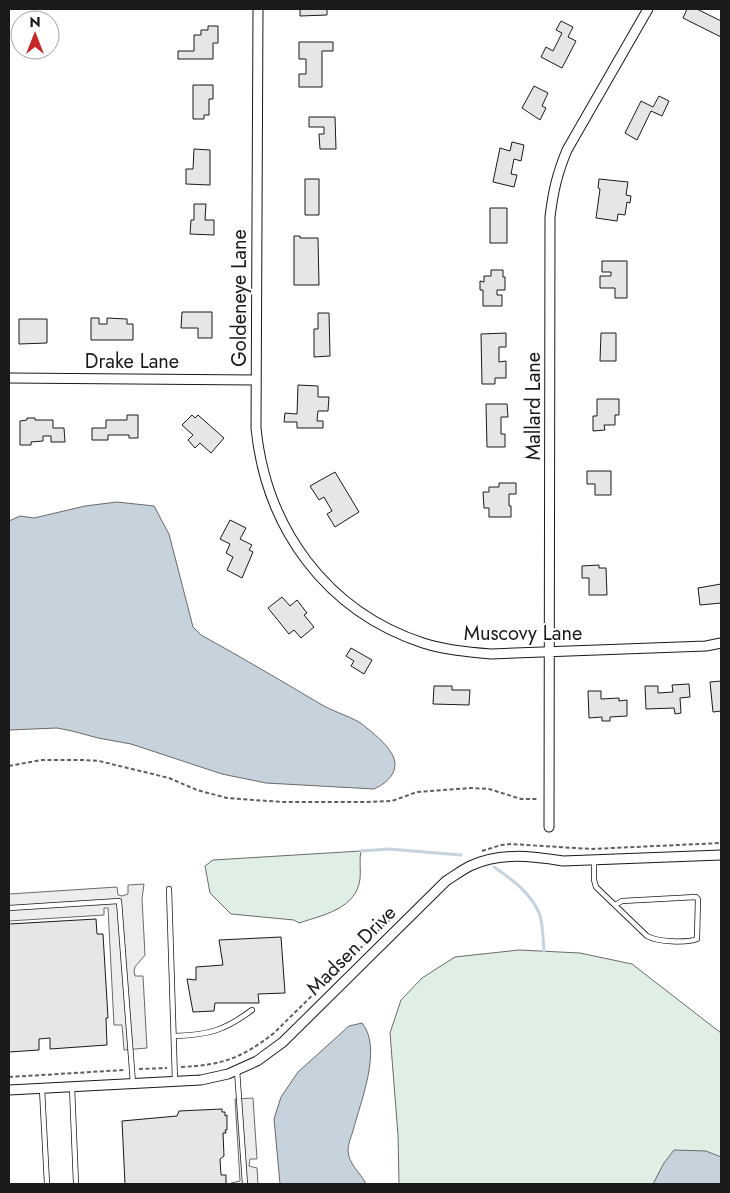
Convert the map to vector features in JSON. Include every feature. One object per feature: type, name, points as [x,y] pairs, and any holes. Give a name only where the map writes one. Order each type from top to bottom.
[{"type":"street","name":"Goldeneye Lane","points":[[258,9],[256,433],[266,483],[275,507],[289,536],[316,573]]},
{"type":"street","name":"Mallard Lane","points":[[550,827],[550,217],[552,194],[566,150],[648,9]]},
{"type":"street","name":"Drake Lane","points":[[9,378],[256,380]]},
{"type":"street","name":"Muscovy Lane","points":[[316,573],[342,598],[371,618],[399,633],[424,643],[455,650],[491,654],[706,646],[721,643]]},
{"type":"street","name":"Madsen Drive","points":[[9,1090],[201,1080],[228,1074],[258,1061],[283,1042],[446,881],[470,866],[504,856],[537,857],[563,861],[721,854]]},
{"type":"lane","points":[[594,860],[596,887],[615,905],[651,938],[657,940],[691,941],[697,939],[698,899],[696,897],[622,901],[615,905]]},
{"type":"lane","points":[[169,888],[175,1081]]},
{"type":"lane","points":[[9,908],[119,901],[132,1083]]},
{"type":"lane","points":[[174,1036],[216,1031],[235,1023],[252,1010]]},
{"type":"lane","points":[[237,1070],[245,1184]]},
{"type":"lane","points":[[72,1087],[76,1184]]},
{"type":"lane","points":[[42,1088],[47,1184]]},
{"type":"path","points":[[9,766],[41,760],[99,761],[161,776],[197,790],[227,798],[273,801],[392,801],[417,792],[471,788],[489,789],[521,799],[550,798]]},
{"type":"green space","points":[[361,851],[360,879],[352,897],[337,909],[299,923],[294,920],[231,914],[210,893],[205,866],[213,860]]},
{"type":"green space","points":[[519,950],[580,953],[632,964],[721,1033],[721,1173],[685,1184],[399,1184],[398,1135],[390,1033],[401,1000],[422,978],[455,957]]},
{"type":"shaded area","points":[[117,502],[154,506],[169,534],[193,627],[201,635],[324,706],[362,724],[392,754],[395,765],[394,771],[388,780],[374,789],[266,783],[222,774],[131,744],[72,731],[57,728],[9,730],[9,521],[20,516],[34,518],[85,506]]},
{"type":"shaded area","points":[[144,884],[142,899],[145,955],[134,971],[135,976],[143,976],[147,1048],[124,1050],[122,1025],[114,1025],[108,908],[104,908],[104,915],[9,921],[9,894],[117,887],[118,895],[122,896],[128,894],[128,885]]},
{"type":"shaded area","points":[[362,1023],[368,1034],[370,1061],[368,1076],[348,1150],[352,1164],[366,1184],[280,1184],[274,1119],[281,1097],[298,1072],[349,1026]]},
{"type":"shaded area","points":[[253,1098],[257,1159],[250,1159],[249,1166],[257,1168],[258,1184],[231,1184],[240,1181],[235,1099]]},
{"type":"shaded area","points":[[674,1150],[706,1151],[721,1157],[721,1184],[653,1184],[664,1163]]},
{"type":"building","points":[[300,9],[327,9],[327,15],[300,16]]},
{"type":"building","points":[[687,9],[697,9],[721,21],[721,37],[683,18]]},
{"type":"building","points":[[561,21],[573,27],[568,37],[576,41],[562,68],[541,57],[546,47],[553,51],[562,33],[556,30]]},
{"type":"building","points":[[208,26],[218,26],[218,43],[213,43],[213,59],[178,59],[178,51],[194,51],[194,35],[201,35],[201,30],[208,30]]},
{"type":"building","points":[[299,42],[333,42],[333,51],[322,51],[322,87],[299,87],[299,74],[306,74],[306,59],[299,59]]},
{"type":"building","points":[[193,85],[213,85],[213,99],[209,99],[209,115],[204,115],[204,119],[193,119]]},
{"type":"building","points":[[534,86],[548,93],[542,106],[546,108],[540,120],[522,108]]},
{"type":"building","points":[[659,96],[669,101],[662,116],[651,111],[637,140],[625,133],[641,101],[653,107]]},
{"type":"building","points":[[309,117],[335,117],[336,149],[320,149],[319,134],[324,134],[324,127],[309,127]]},
{"type":"building","points":[[512,142],[524,145],[521,161],[514,159],[511,174],[517,175],[514,187],[493,182],[500,148],[510,151]]},
{"type":"building","points":[[194,149],[210,150],[210,185],[186,184],[186,169],[193,169]]},
{"type":"building","points":[[305,179],[319,179],[319,215],[305,215]]},
{"type":"building","points":[[599,179],[628,182],[626,195],[631,196],[630,203],[627,202],[625,215],[618,214],[617,221],[596,218],[600,189],[598,188]]},
{"type":"building","points":[[194,204],[206,204],[205,220],[214,220],[214,235],[190,234],[191,220],[194,220]]},
{"type":"building","points":[[490,208],[507,208],[507,243],[490,243]]},
{"type":"building","points":[[294,236],[318,238],[319,285],[294,285]]},
{"type":"building","points":[[602,261],[627,261],[627,298],[615,298],[615,288],[600,288],[600,276],[611,276],[611,272],[602,272]]},
{"type":"building","points":[[491,270],[503,270],[505,290],[497,290],[497,295],[502,295],[502,306],[483,306],[483,290],[480,290],[480,281],[484,282],[484,276],[491,276]]},
{"type":"building","points":[[182,312],[212,312],[212,338],[198,338],[198,328],[181,328]]},
{"type":"building","points":[[318,313],[329,313],[330,356],[314,357],[314,329],[318,329]]},
{"type":"building","points":[[91,318],[99,318],[99,324],[107,324],[107,318],[127,319],[127,324],[133,324],[133,340],[91,340]]},
{"type":"building","points":[[19,319],[47,319],[47,343],[19,344]]},
{"type":"building","points":[[506,333],[506,347],[499,347],[499,362],[506,361],[506,378],[495,378],[495,384],[482,384],[481,334]]},
{"type":"building","points":[[601,333],[616,333],[616,361],[600,361]]},
{"type":"building","points":[[298,385],[318,386],[318,397],[329,397],[328,411],[318,411],[317,421],[323,421],[323,428],[297,428],[297,422],[284,422],[285,413],[297,414]]},
{"type":"building","points":[[597,399],[619,399],[619,415],[615,415],[615,425],[604,425],[605,430],[593,431],[593,416],[597,416]]},
{"type":"building","points":[[486,404],[507,404],[508,417],[501,417],[501,434],[505,434],[505,447],[487,447]]},
{"type":"building","points":[[127,415],[138,415],[138,438],[129,438],[129,435],[108,435],[108,440],[92,440],[92,428],[106,428],[106,420],[127,420]]},
{"type":"building","points":[[192,415],[195,418],[198,415],[224,438],[211,453],[200,443],[195,448],[188,440],[193,435],[182,425]]},
{"type":"building","points":[[27,418],[53,420],[53,428],[64,428],[65,442],[51,442],[51,436],[43,436],[43,441],[31,442],[31,445],[20,445],[20,421],[27,420]]},
{"type":"building","points":[[587,471],[611,471],[611,495],[595,495],[595,484],[587,484]]},
{"type":"building","points":[[335,472],[359,512],[335,527],[327,514],[332,511],[324,497],[319,500],[310,486]]},
{"type":"building","points":[[499,483],[516,483],[516,494],[509,494],[511,517],[489,517],[489,508],[484,508],[483,492],[489,492],[489,487],[499,487]]},
{"type":"building","points":[[230,520],[246,528],[240,539],[252,545],[249,550],[253,552],[242,578],[227,570],[233,557],[226,553],[230,544],[220,539]]},
{"type":"building","points":[[599,565],[599,568],[606,568],[607,595],[589,595],[589,578],[582,578],[582,566]]},
{"type":"building","points":[[721,584],[721,603],[700,605],[698,588]]},
{"type":"building","points":[[282,597],[290,606],[297,600],[307,613],[304,615],[314,627],[301,638],[294,630],[289,634],[268,608]]},
{"type":"building","points":[[351,648],[372,660],[364,674],[351,666],[354,661],[346,656]]},
{"type":"building","points":[[721,681],[721,711],[713,712],[710,682]]},
{"type":"building","points":[[689,684],[690,697],[680,698],[681,713],[675,714],[674,708],[646,709],[645,686],[658,686],[658,693],[673,692],[672,685]]},
{"type":"building","points":[[434,686],[452,686],[452,690],[470,690],[469,705],[433,704]]},
{"type":"building","points":[[588,691],[601,691],[601,699],[619,698],[619,701],[627,700],[627,716],[610,717],[610,721],[602,721],[602,717],[589,718]]},
{"type":"building","points":[[96,919],[97,934],[103,934],[108,1018],[106,1018],[107,1045],[50,1049],[50,1038],[39,1039],[39,1050],[9,1052],[9,924]]},
{"type":"building","points":[[281,937],[285,993],[258,994],[259,1003],[215,1003],[214,1011],[193,1012],[187,979],[196,980],[196,967],[223,965],[219,940]]},
{"type":"building","points":[[222,1109],[222,1112],[225,1112],[225,1116],[227,1115],[227,1130],[225,1130],[226,1133],[223,1133],[224,1156],[220,1159],[221,1175],[226,1175],[226,1184],[125,1184],[122,1121],[177,1116],[179,1111]]},
{"type":"waterway","points":[[361,851],[389,849],[461,855]]},
{"type":"waterway","points":[[494,867],[521,888],[532,900],[541,919],[544,951]]}]
